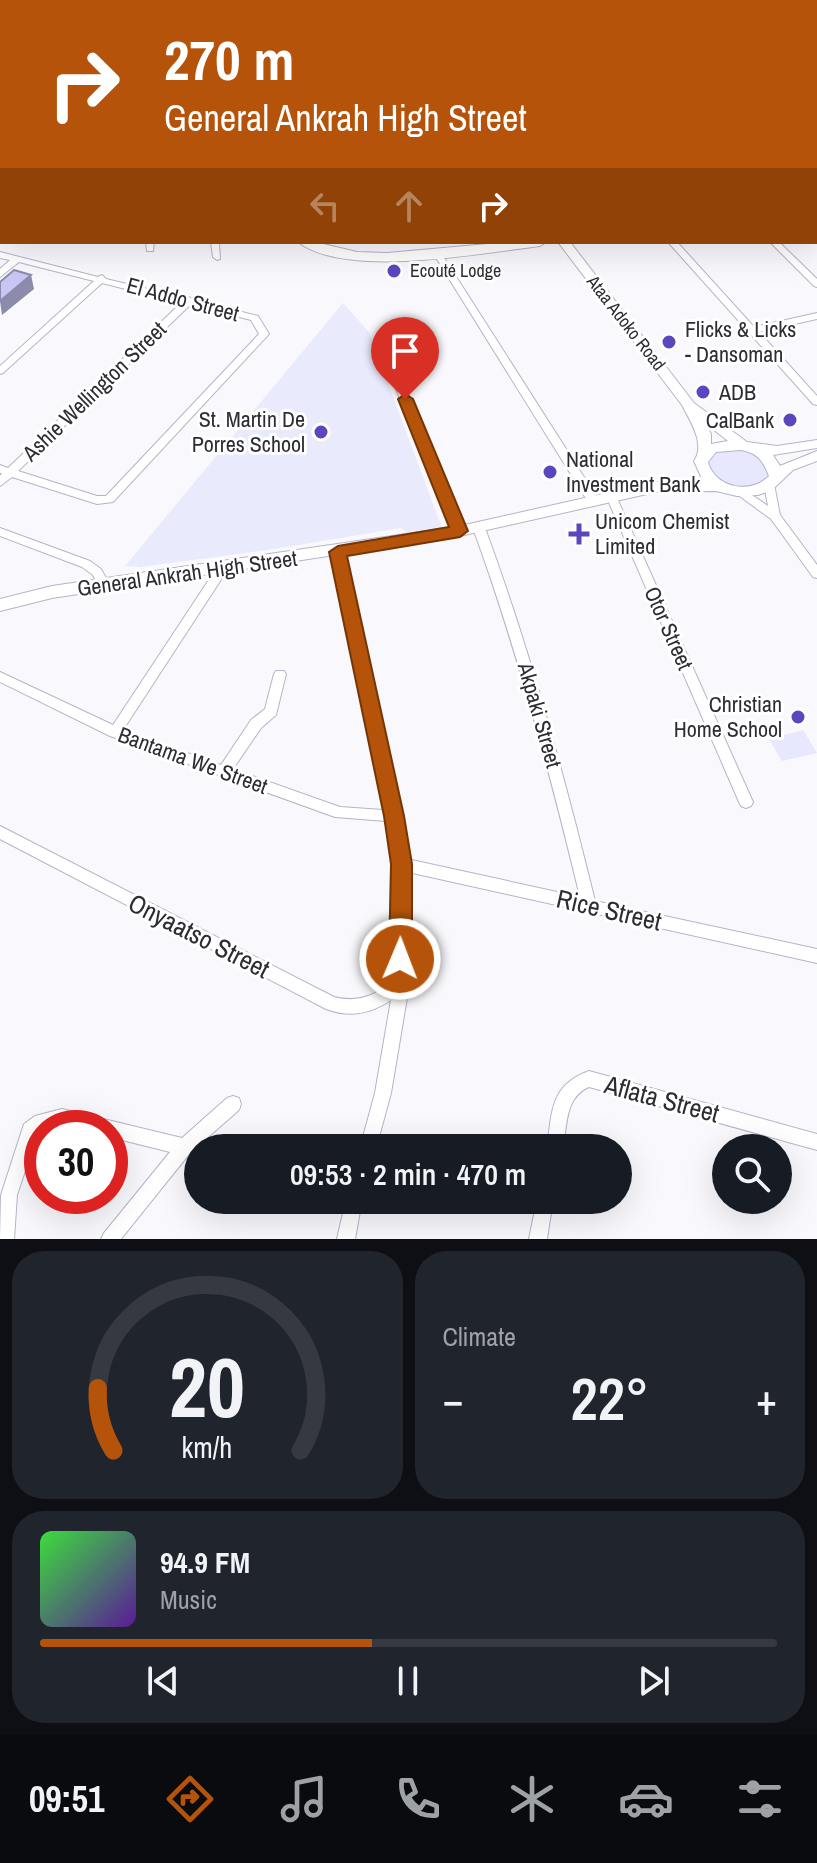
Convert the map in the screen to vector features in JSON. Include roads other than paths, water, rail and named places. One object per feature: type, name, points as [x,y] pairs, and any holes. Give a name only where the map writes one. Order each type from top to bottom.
[{"type":"main road","points":[[310,244],[350,257],[437,253],[521,244]]},
{"type":"main road","name":"Ataa Adoko Road","points":[[566,244],[688,404],[704,434],[703,458]]},
{"type":"main road","name":"Ataa Adoko Road","points":[[688,404],[748,447]]},
{"type":"main road","points":[[817,444],[777,451],[720,445],[703,458],[706,477],[719,486],[739,492],[758,490],[788,466],[817,456]]},
{"type":"main road","points":[[748,447],[770,459],[772,479]]},
{"type":"main road","name":"General Ankrah High Street","points":[[656,487],[703,458]]},
{"type":"main road","name":"General Ankrah High Street","points":[[0,605],[104,585],[338,552],[479,528],[656,487],[719,486]]},
{"type":"street","points":[[215,244],[217,257]]},
{"type":"street","points":[[674,244],[817,402]]},
{"type":"street","points":[[776,244],[817,284]]},
{"type":"street","points":[[437,253],[594,502]]},
{"type":"street","name":"El Addo Street","points":[[0,255],[255,318],[264,334],[115,494],[97,500],[5,470]]},
{"type":"street","points":[[0,274],[17,259]]},
{"type":"street","points":[[0,371],[102,278]]},
{"type":"street","name":"Ashie Wellington Street","points":[[0,482],[5,470],[189,300]]},
{"type":"street","points":[[753,330],[817,316]]},
{"type":"street","points":[[392,367],[460,531]]},
{"type":"street","points":[[772,479],[775,516]]},
{"type":"street","points":[[739,492],[775,516],[817,574]]},
{"type":"street","name":"Otor Street","points":[[612,498],[746,802]]},
{"type":"street","name":"Akpaki Street","points":[[479,528],[512,614],[558,775],[589,905]]},
{"type":"street","points":[[0,532],[86,564],[97,572],[104,585]]},
{"type":"street","points":[[338,552],[394,816],[401,864],[400,985],[383,1093],[372,1134]]},
{"type":"street","points":[[115,732],[222,569]]},
{"type":"street","points":[[224,771],[256,724],[271,711],[280,674]]},
{"type":"street","name":"Bantama We Street","points":[[0,677],[115,732],[340,813],[394,816]]},
{"type":"street","name":"Onyaatso Street","points":[[0,832],[331,1004],[360,1008],[376,1003],[400,985]]},
{"type":"street","name":"Rice Street","points":[[401,864],[817,956]]},
{"type":"street","name":"Aflata Street","points":[[557,1134],[564,1095],[578,1081],[589,1079],[817,1142]]},
{"type":"street","points":[[199,1134],[233,1104]]},
{"type":"street","points":[[110,1239],[184,1147],[128,1133]]},
{"type":"street","points":[[5,1239],[9,1195],[24,1149]]},
{"type":"street","points":[[346,1239],[351,1214]]},
{"type":"street","points":[[538,1239],[542,1214]]},
{"type":"place","name":"Ecouté Lodge","points":[[394,271]]},
{"type":"place","name":"Flicks & Licks - Dansoman","points":[[669,342]]},
{"type":"place","name":"ADB","points":[[703,392]]},
{"type":"place","name":"CalBank","points":[[790,420]]},
{"type":"place","name":"St. Martin De Porres School","points":[[321,432]]},
{"type":"place","name":"National Investment Bank","points":[[550,472]]},
{"type":"place","name":"Unicom Chemist Limited","points":[[579,534]]},
{"type":"place","name":"Christian Home School","points":[[798,717]]}]
